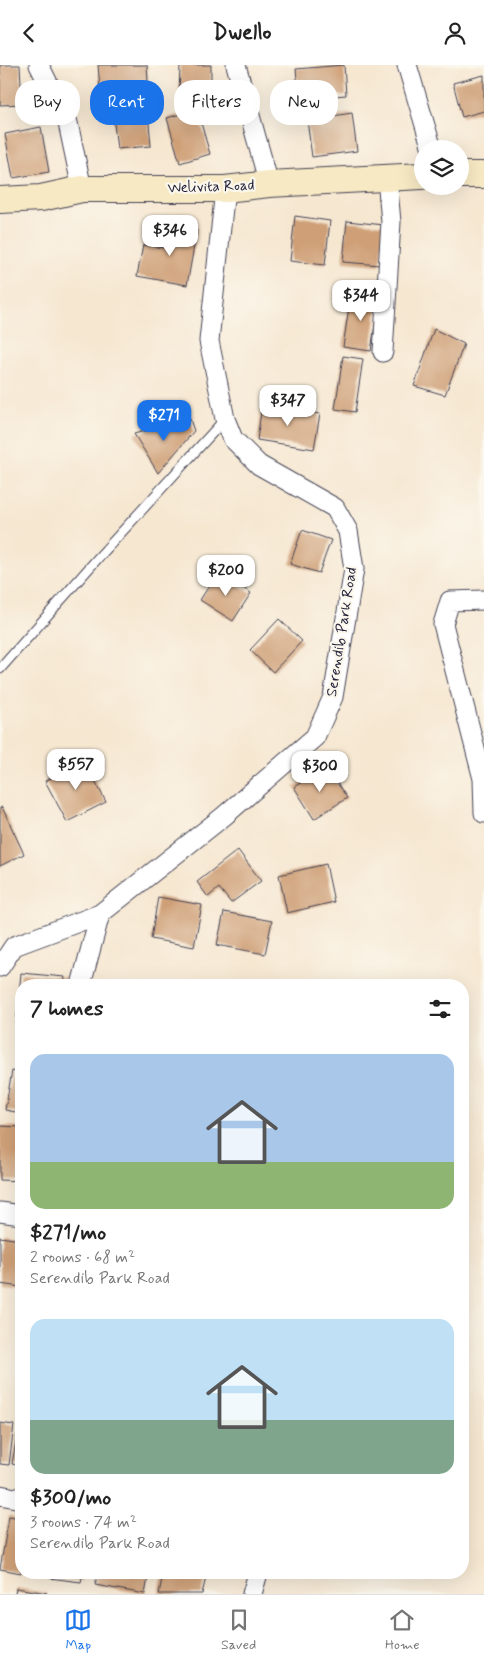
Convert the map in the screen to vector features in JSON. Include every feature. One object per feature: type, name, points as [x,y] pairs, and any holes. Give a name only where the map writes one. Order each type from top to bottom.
[{"type":"street","points":[[39,65],[68,123],[82,189]]},
{"type":"street","points":[[236,65],[269,185]]},
{"type":"street","points":[[407,65],[429,140]]},
{"type":"street","points":[[469,175],[484,175]]},
{"type":"street","name":"Welivita Road","points":[[0,200],[41,197],[82,189],[225,189],[414,176]]},
{"type":"street","points":[[383,352],[391,222],[387,178]]},
{"type":"street","name":"Serendib Park Road","points":[[0,967],[14,946],[100,914],[224,816],[315,737],[333,697],[354,569],[348,531],[335,508],[259,465],[233,439],[225,419],[209,341],[225,189]]},
{"type":"street","points":[[484,600],[450,601],[443,624],[483,779],[484,813]]},
{"type":"street","points":[[83,979],[100,914]]},
{"type":"street","points":[[0,1213],[15,1214]]},
{"type":"street","points":[[0,1495],[15,1498]]},
{"type":"street","points":[[252,1594],[256,1579]]},
{"type":"lane","points":[[0,669],[225,419]]},
{"type":"building","points":[[0,65],[20,65],[21,80],[15,80],[15,104],[0,105]]},
{"type":"building","points":[[98,65],[147,65],[148,80],[99,80]]},
{"type":"building","points":[[180,65],[211,65],[211,80],[180,80]]},
{"type":"building","points":[[344,65],[346,95],[338,96],[338,80],[297,80],[296,69]]},
{"type":"building","points":[[484,75],[484,111],[462,117],[453,83]]},
{"type":"building","points":[[352,113],[357,151],[312,157],[308,125],[338,125],[338,115]]},
{"type":"building","points":[[174,116],[174,125],[202,125],[210,154],[180,163],[167,118]]},
{"type":"building","points":[[114,125],[149,125],[151,146],[117,149]]},
{"type":"building","points":[[41,127],[49,172],[13,178],[5,134]]},
{"type":"building","points":[[295,216],[330,221],[325,265],[290,261]]},
{"type":"building","points":[[347,221],[384,225],[380,265],[343,262]]},
{"type":"building","points":[[168,224],[197,230],[187,285],[137,276],[143,245],[164,248]]},
{"type":"building","points":[[351,293],[379,297],[371,351],[343,347]]},
{"type":"building","points":[[434,329],[464,344],[445,395],[414,386]]},
{"type":"building","points":[[343,356],[363,359],[355,412],[335,409]]},
{"type":"building","points":[[262,405],[320,414],[314,449],[257,440]]},
{"type":"building","points":[[190,419],[194,431],[158,473],[134,434]]},
{"type":"building","points":[[302,530],[331,540],[319,573],[290,564]]},
{"type":"building","points":[[218,572],[251,593],[233,621],[200,600]]},
{"type":"building","points":[[279,619],[302,641],[273,672],[250,650]]},
{"type":"building","points":[[85,761],[106,802],[67,822],[45,781]]},
{"type":"building","points":[[326,766],[347,798],[314,819],[294,787]]},
{"type":"building","points":[[2,807],[24,854],[0,866],[0,808]]},
{"type":"building","points":[[238,850],[261,881],[231,903],[219,888],[208,897],[197,882]]},
{"type":"building","points":[[326,864],[334,902],[287,913],[279,875]]},
{"type":"building","points":[[158,897],[202,905],[194,947],[151,939]]},
{"type":"building","points":[[224,912],[272,921],[265,954],[217,945]]},
{"type":"building","points":[[21,973],[65,977],[65,979],[20,979]]},
{"type":"building","points":[[12,1071],[15,1072],[15,1112],[5,1110]]},
{"type":"building","points":[[0,1126],[15,1127],[15,1181],[0,1180]]},
{"type":"building","points":[[0,1237],[15,1239],[15,1286],[0,1284]]},
{"type":"building","points":[[0,1423],[14,1425],[9,1465],[0,1464]]},
{"type":"building","points":[[15,1447],[15,1465],[12,1464]]},
{"type":"building","points":[[9,1516],[15,1517],[15,1572],[0,1569]]},
{"type":"building","points":[[57,1579],[82,1579],[81,1582]]},
{"type":"building","points":[[96,1579],[148,1579],[145,1594],[95,1585]]},
{"type":"building","points":[[162,1579],[206,1579],[202,1594],[159,1594]]},
{"type":"building","points":[[16,1588],[47,1593],[47,1594],[15,1594]]}]
